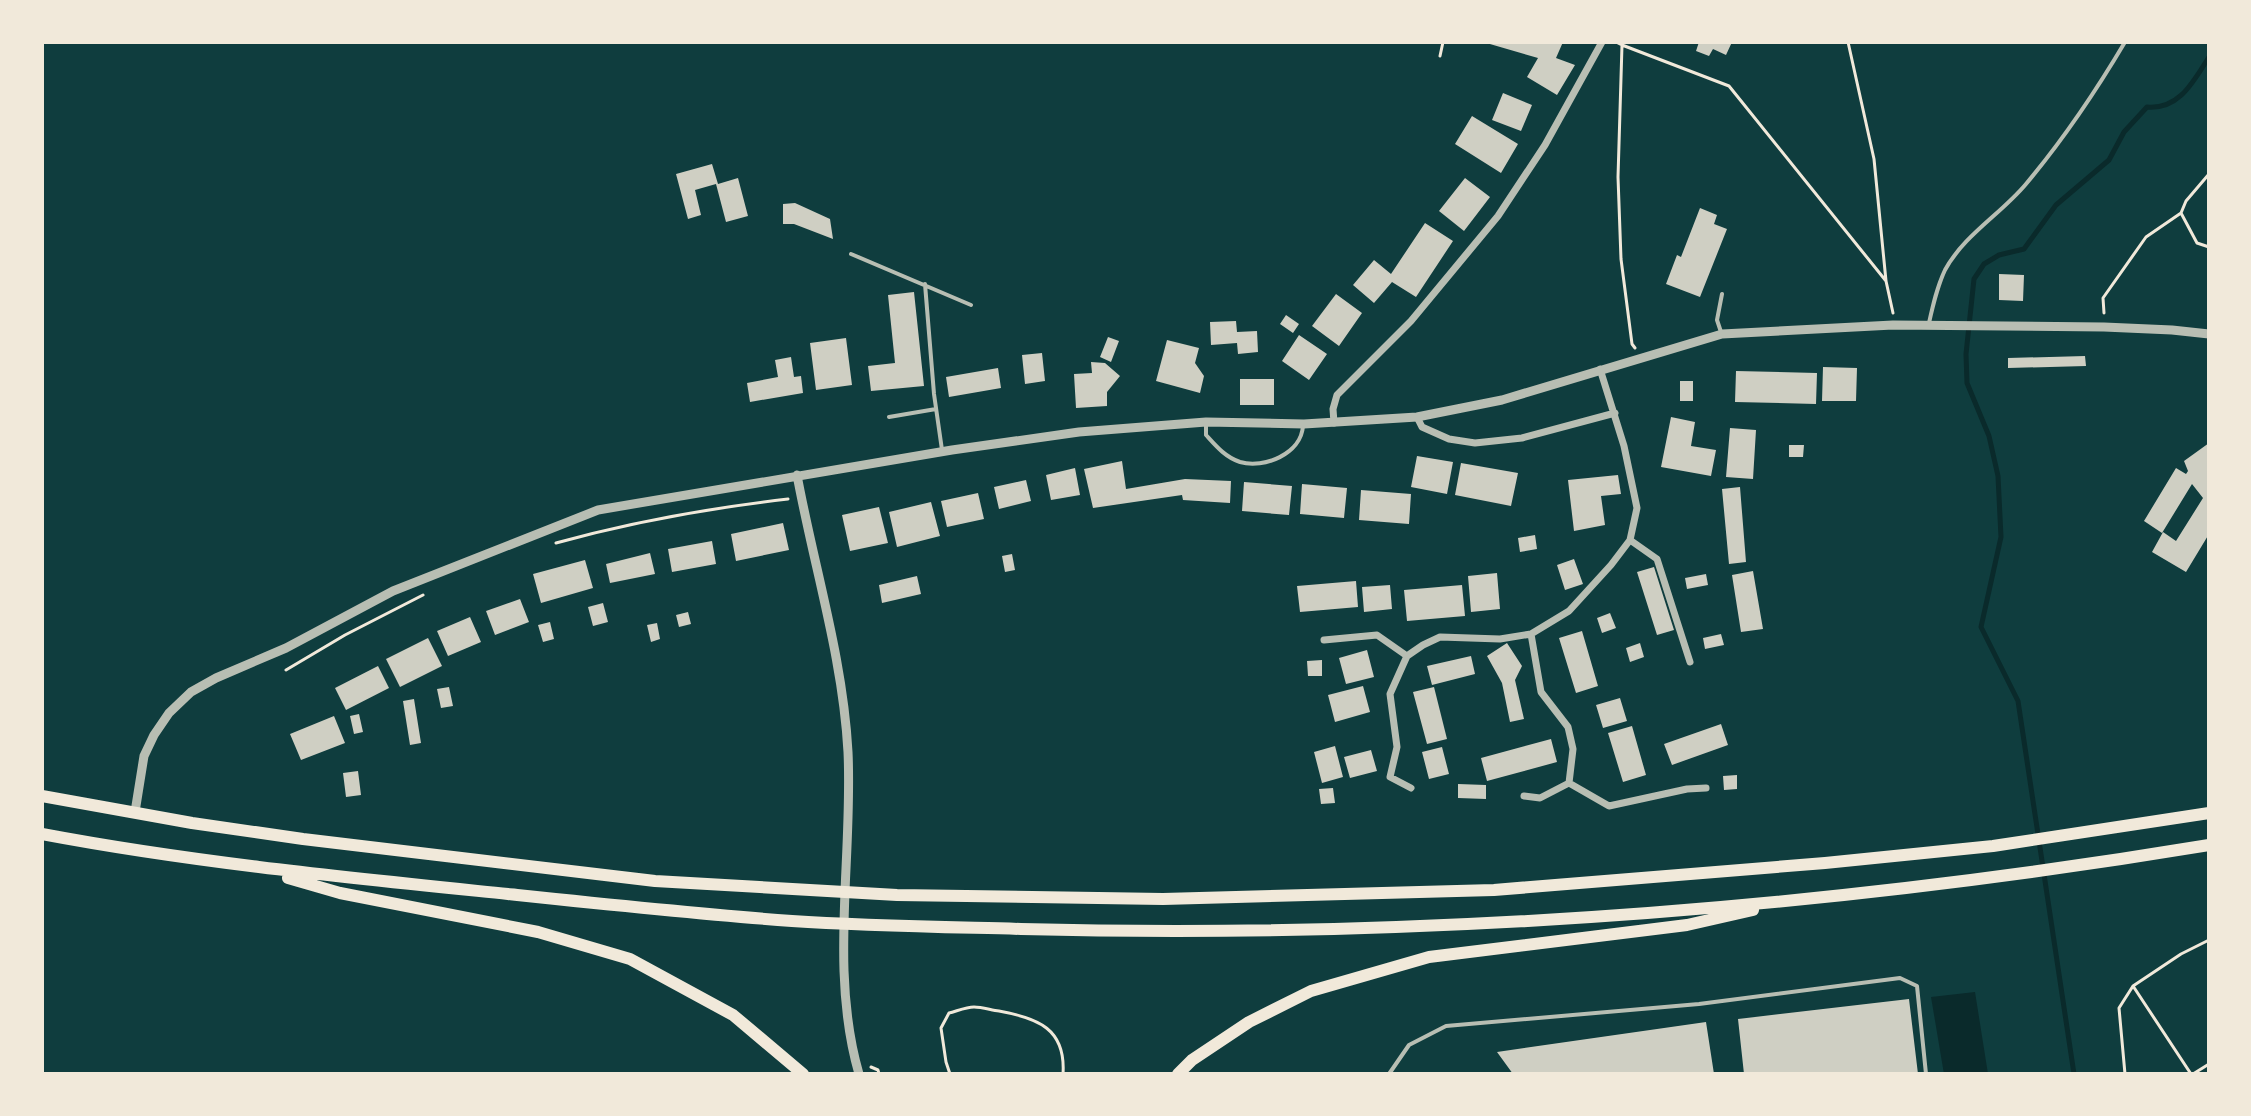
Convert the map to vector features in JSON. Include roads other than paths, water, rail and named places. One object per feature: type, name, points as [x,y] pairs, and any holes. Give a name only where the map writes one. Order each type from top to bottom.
[{"type":"main road","points":[[42,796],[271,834],[655,881],[897,895],[1163,899],[1494,890],[1825,863],[1993,846],[2209,813]]},
{"type":"main road","points":[[42,834],[258,869],[655,910],[796,921],[1158,932],[1494,924],[1799,900],[2074,867],[2209,845]]},
{"type":"main road","points":[[258,869],[340,893],[538,932],[630,959],[733,1015],[803,1074]]},
{"type":"main road","points":[[1178,1074],[1192,1060],[1249,1022],[1311,991],[1429,957],[1687,925],[1799,900]]},
{"type":"street","points":[[1334,423],[1334,401],[1341,390],[1411,321],[1498,216],[1545,145],[1602,42]]},
{"type":"street","points":[[135,812],[144,756],[169,713],[191,692],[286,648],[393,591],[598,510],[797,475],[1079,432],[1206,422],[1304,424],[1417,417],[1502,400],[1722,334],[1893,325],[1992,325],[2104,327],[2209,334]]},
{"type":"street","points":[[1411,788],[1390,777],[1397,747],[1390,694],[1407,656],[1440,637],[1500,639],[1531,634],[1569,611],[1630,540],[1637,508],[1624,446],[1600,369]]},
{"type":"street","points":[[1417,417],[1422,427],[1449,439],[1475,443],[1522,438],[1615,413]]},
{"type":"street","points":[[797,475],[844,705],[848,754],[844,977],[848,1030],[859,1074]]},
{"type":"street","points":[[1630,540],[1657,559],[1690,662]]},
{"type":"street","points":[[1531,634],[1541,692],[1568,727],[1573,749],[1569,783]]},
{"type":"street","points":[[1324,640],[1377,635],[1407,656]]},
{"type":"street","points":[[1569,783],[1609,806],[1687,789],[1706,788]]},
{"type":"street","points":[[1524,796],[1540,798],[1569,783]]},
{"type":"lane","points":[[1929,326],[1937,289],[1946,268],[1969,239],[2024,187],[2066,131],[2125,42]]},
{"type":"lane","points":[[851,254],[971,305]]},
{"type":"lane","points":[[925,284],[942,452]]},
{"type":"lane","points":[[1722,294],[1717,320],[1722,334]]},
{"type":"lane","points":[[889,417],[936,409]]},
{"type":"lane","points":[[1206,422],[1206,435],[1229,457],[1243,463],[1259,463],[1287,454],[1300,439],[1304,424]]},
{"type":"lane","points":[[1389,1074],[1409,1045],[1446,1026],[1699,1004],[1900,978],[1917,986],[1926,1074]]},
{"type":"water","points":[[1975,992],[1988,1074],[1944,1074],[1931,997]]},
{"type":"waterway","points":[[2074,1074],[2018,701],[1981,627],[2001,537],[1998,476],[1989,436],[1967,383],[1966,354],[1974,279],[1984,264],[1999,255],[2024,249],[2056,205],[2109,160],[2124,132],[2147,107],[2159,107],[2177,99],[2209,57]]}]
